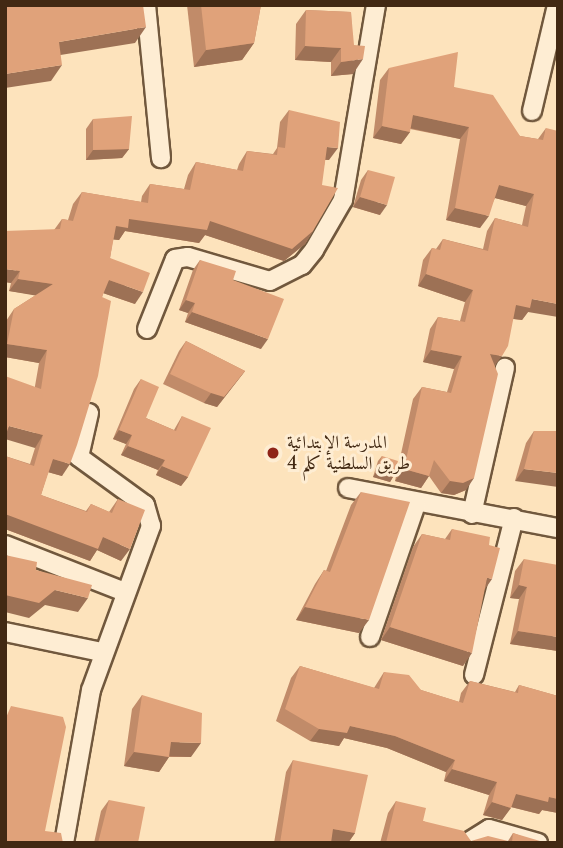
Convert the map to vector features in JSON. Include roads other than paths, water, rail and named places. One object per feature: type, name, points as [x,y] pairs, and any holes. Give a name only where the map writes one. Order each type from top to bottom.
[{"type":"street","points":[[146,5],[161,158]]},
{"type":"street","points":[[147,329],[175,260],[188,257],[270,281],[302,265],[314,250],[343,200],[369,76],[376,5]]},
{"type":"street","points":[[532,111],[557,5]]},
{"type":"street","points":[[472,513],[505,368]]},
{"type":"street","points":[[64,843],[103,652],[152,517],[145,505],[79,457],[89,413]]},
{"type":"street","points":[[348,488],[416,504],[514,518],[558,528]]},
{"type":"street","points":[[370,637],[416,504]]},
{"type":"street","points":[[474,675],[514,518]]},
{"type":"street","points":[[5,545],[125,592]]},
{"type":"street","points":[[5,632],[103,652]]},
{"type":"street","points":[[467,843],[489,829],[538,843]]},
{"type":"place","name":"المدرسة الإبتدائية طريق السلطنية كلم 4","points":[[273,453]]}]
